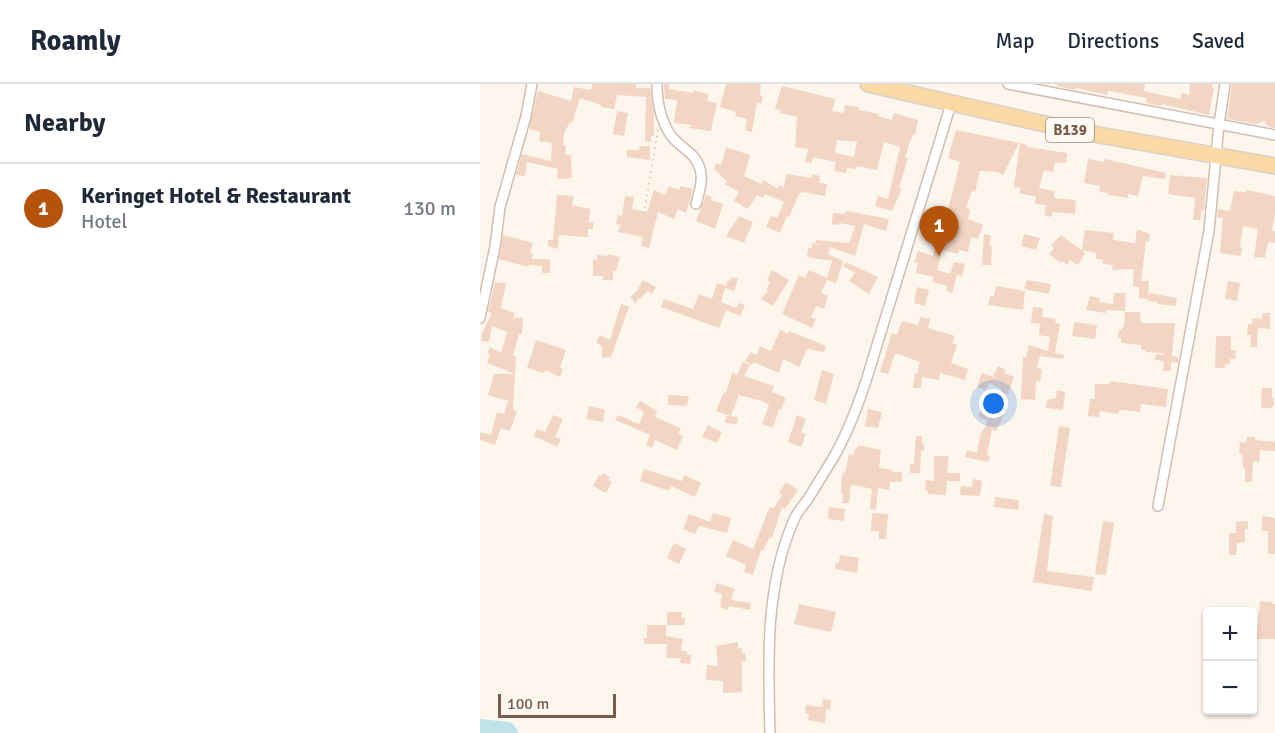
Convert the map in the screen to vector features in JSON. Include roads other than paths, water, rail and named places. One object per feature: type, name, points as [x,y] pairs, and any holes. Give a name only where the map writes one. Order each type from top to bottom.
[{"type":"main road","name":"B139","points":[[868,84],[1071,130],[1275,166]]},
{"type":"street","points":[[480,318],[495,247],[500,207],[526,116],[532,84]]},
{"type":"street","points":[[657,84],[660,113],[672,136],[694,157],[699,166],[702,186],[696,204]]},
{"type":"street","points":[[1008,84],[1275,135]]},
{"type":"street","points":[[1158,506],[1209,231],[1225,84]]},
{"type":"street","points":[[770,733],[771,618],[777,577],[786,542],[794,519],[834,457],[851,423],[951,104]]},
{"type":"waterway","points":[[480,726],[508,729],[511,733]]},
{"type":"place","name":"Keringet Hotel & Restaurant","points":[[939,256]]}]
